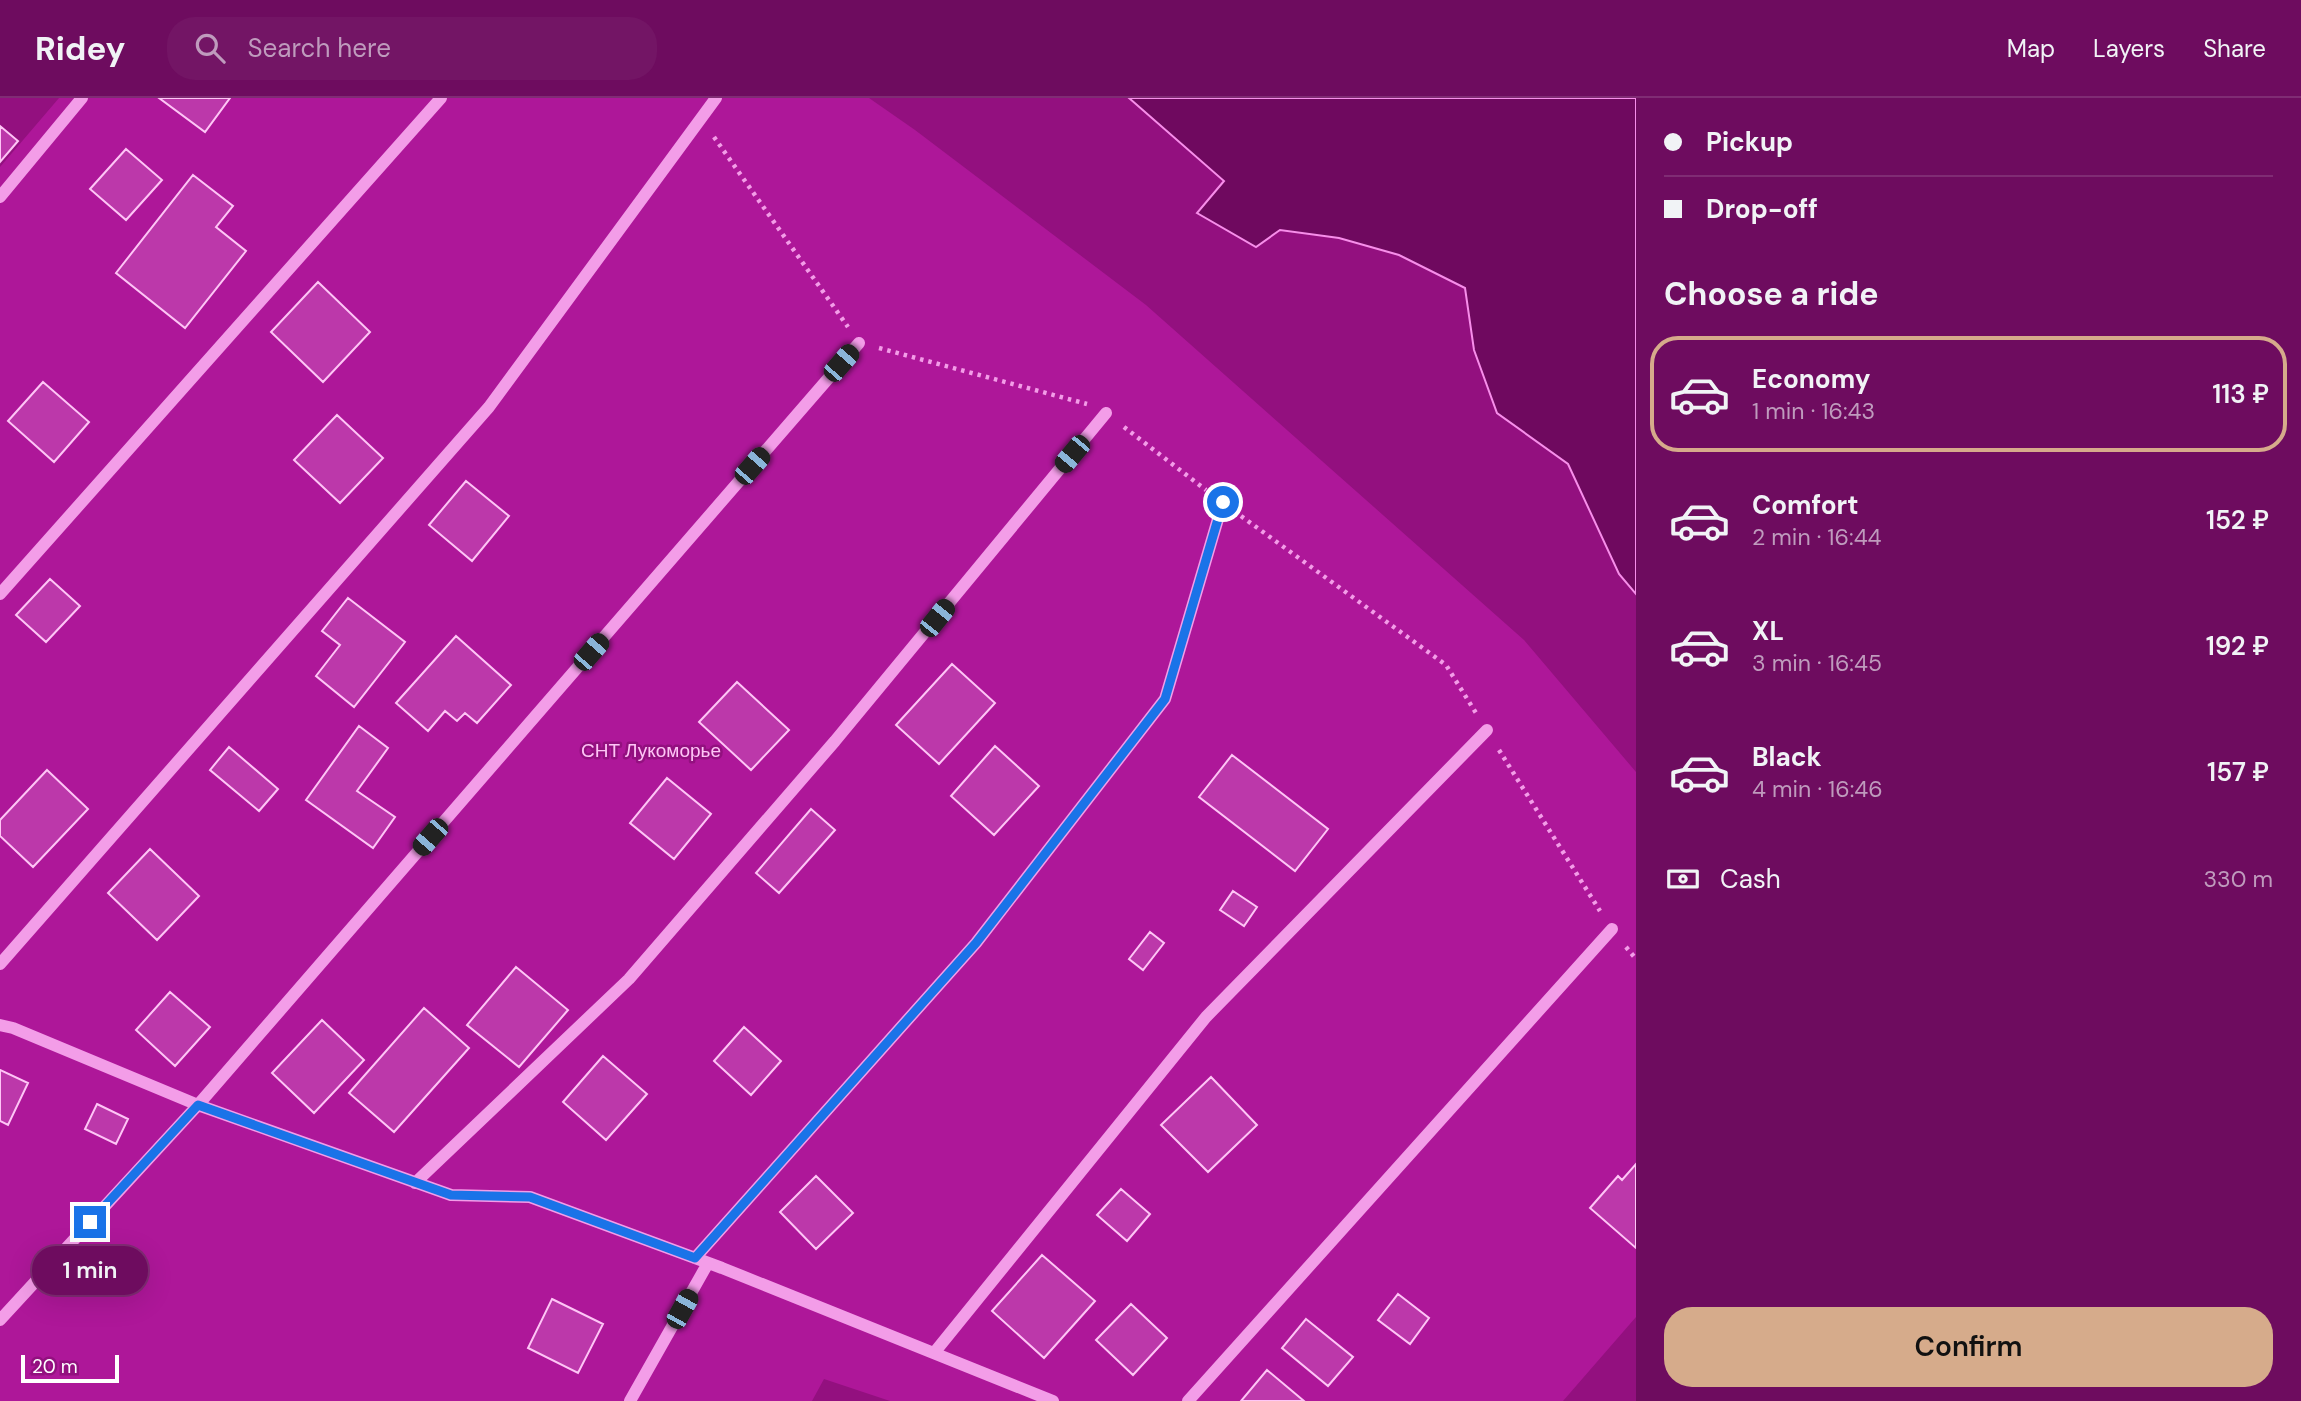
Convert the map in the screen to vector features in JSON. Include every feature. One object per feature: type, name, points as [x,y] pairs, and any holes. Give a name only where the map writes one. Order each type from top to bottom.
[{"type":"street","points":[[0,197],[82,98]]},
{"type":"street","points":[[0,594],[441,98]]},
{"type":"street","points":[[0,964],[489,407],[716,98]]},
{"type":"street","points":[[0,1320],[198,1105],[859,343]]},
{"type":"street","points":[[415,1182],[629,979],[835,741],[1106,414]]},
{"type":"street","points":[[695,1258],[976,943],[1165,699],[1223,502]]},
{"type":"street","points":[[934,1353],[1206,1017],[1486,730]]},
{"type":"street","points":[[1188,1401],[1612,929]]},
{"type":"street","points":[[0,1025],[198,1105],[451,1195],[530,1197],[708,1263],[1053,1401]]},
{"type":"street","points":[[630,1401],[708,1263]]},
{"type":"path","points":[[701,119],[859,343],[1094,406],[1446,666],[1612,929],[1636,959]]},
{"type":"green space","name":"СНТ Лукоморье","points":[[59,98],[869,98],[1146,305],[1524,640],[1636,772],[1636,1317],[1563,1401],[890,1401],[824,1379],[812,1401],[0,1401],[0,167]]},
{"type":"shaded area","points":[[1129,98],[1636,98],[1636,594],[1619,574],[1568,464],[1497,413],[1474,350],[1465,288],[1399,255],[1339,238],[1280,230],[1256,247],[1197,213],[1224,181]]},
{"type":"building","points":[[159,98],[230,98],[205,132]]},
{"type":"building","points":[[0,126],[18,141],[0,162]]},
{"type":"building","points":[[126,149],[162,180],[126,220],[90,189]]},
{"type":"building","points":[[193,175],[233,206],[216,227],[246,251],[185,328],[116,273]]},
{"type":"building","points":[[318,282],[370,332],[323,382],[271,332]]},
{"type":"building","points":[[43,382],[89,422],[54,462],[8,421]]},
{"type":"building","points":[[337,415],[383,458],[340,503],[294,460]]},
{"type":"building","points":[[466,481],[509,516],[472,561],[429,525]]},
{"type":"building","points":[[50,579],[80,606],[46,642],[16,615]]},
{"type":"building","points":[[348,598],[405,642],[354,707],[316,676],[340,645],[322,631]]},
{"type":"building","points":[[456,636],[511,685],[477,723],[465,713],[457,721],[445,711],[428,731],[396,703]]},
{"type":"building","points":[[952,664],[995,703],[939,764],[896,725]]},
{"type":"building","points":[[737,682],[789,730],[751,770],[699,722]]},
{"type":"building","points":[[359,726],[388,748],[357,791],[395,817],[373,848],[306,800]]},
{"type":"building","points":[[995,746],[1039,786],[994,835],[951,796]]},
{"type":"building","points":[[229,747],[278,789],[259,811],[210,770]]},
{"type":"building","points":[[1232,755],[1328,829],[1295,871],[1199,797]]},
{"type":"building","points":[[47,770],[88,809],[33,867],[0,836],[0,820]]},
{"type":"building","points":[[667,778],[711,814],[674,859],[630,823]]},
{"type":"building","points":[[811,809],[835,830],[779,893],[756,873]]},
{"type":"building","points":[[150,849],[199,896],[157,940],[108,893]]},
{"type":"building","points":[[1233,891],[1257,907],[1244,926],[1220,910]]},
{"type":"building","points":[[1150,932],[1164,943],[1143,970],[1129,959]]},
{"type":"building","points":[[516,967],[568,1010],[519,1067],[467,1025]]},
{"type":"building","points":[[170,992],[210,1027],[175,1066],[136,1030]]},
{"type":"building","points":[[424,1008],[469,1048],[394,1132],[349,1093]]},
{"type":"building","points":[[322,1020],[364,1060],[314,1113],[272,1073]]},
{"type":"building","points":[[744,1027],[781,1061],[751,1095],[714,1061]]},
{"type":"building","points":[[603,1056],[647,1094],[606,1140],[563,1102]]},
{"type":"building","points":[[0,1070],[28,1083],[8,1125],[0,1121]]},
{"type":"building","points":[[1211,1077],[1257,1125],[1208,1172],[1161,1125]]},
{"type":"building","points":[[97,1104],[128,1119],[116,1144],[85,1129]]},
{"type":"building","points":[[1636,1164],[1636,1248],[1590,1208],[1618,1176],[1622,1180]]},
{"type":"building","points":[[816,1176],[853,1213],[816,1249],[780,1212]]},
{"type":"building","points":[[1121,1189],[1150,1214],[1127,1241],[1097,1215]]},
{"type":"building","points":[[1042,1255],[1095,1301],[1044,1358],[992,1311]]},
{"type":"building","points":[[1398,1294],[1429,1318],[1410,1344],[1378,1320]]},
{"type":"building","points":[[552,1299],[603,1324],[578,1373],[528,1348]]},
{"type":"building","points":[[1131,1304],[1167,1338],[1133,1375],[1096,1340]]},
{"type":"building","points":[[1306,1319],[1353,1357],[1328,1386],[1282,1348]]},
{"type":"building","points":[[1267,1370],[1304,1401],[1241,1401]]},
{"type":"route","points":[[90,1222],[198,1105],[451,1195],[530,1197],[695,1258],[976,943],[1165,699],[1223,502]]}]
